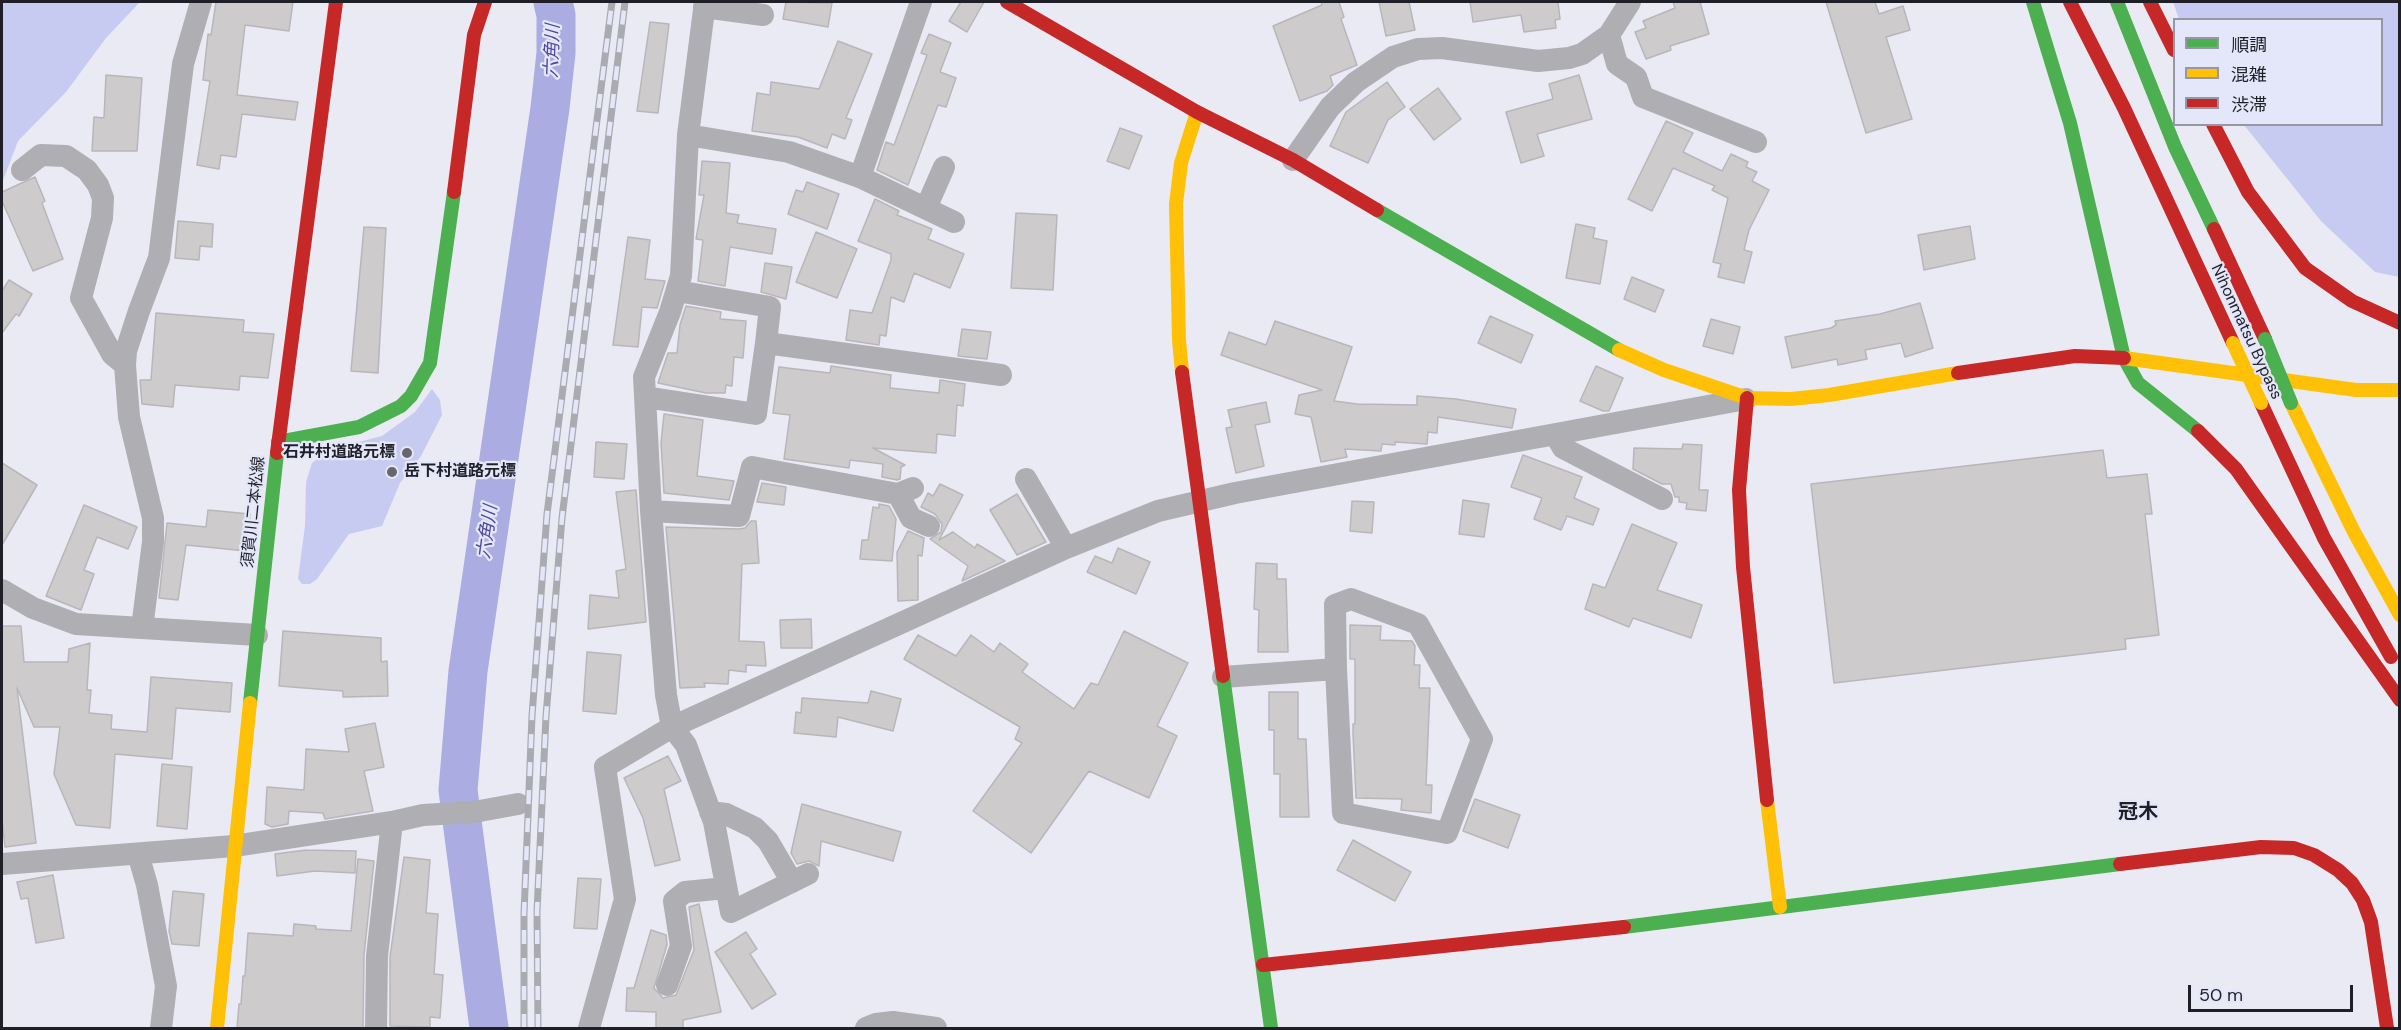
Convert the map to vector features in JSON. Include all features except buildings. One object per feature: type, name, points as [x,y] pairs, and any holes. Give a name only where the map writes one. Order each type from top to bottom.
[{"type":"main road","name":"須賀川二本松線","points":[[217,1029],[234,846],[278,442],[336,2]]},
{"type":"main road","points":[[278,442],[359,427],[388,413],[401,406],[411,396],[430,363],[442,289],[474,35],[484,2]]},
{"type":"main road","points":[[1007,2],[1197,112],[1293,160],[1506,287],[1621,351],[1664,369],[1747,398],[1791,399],[1829,395],[2014,363],[2075,356],[2124,358],[2399,394]]},
{"type":"main road","points":[[2033,2],[2048,44],[2070,123],[2124,358],[2138,383],[2210,440],[2236,469],[2400,700]]},
{"type":"main road","name":"Nihonmatsu Bypass","points":[[2070,2],[2124,108],[2324,538],[2400,672]]},
{"type":"main road","name":"Nihonmatsu Bypass","points":[[2117,2],[2175,147],[2265,339],[2291,403],[2354,532],[2400,615]]},
{"type":"main road","points":[[2150,2],[2173,46]]},
{"type":"main road","points":[[1197,112],[1181,163],[1176,204],[1179,340],[1222,677],[1271,1029]]},
{"type":"main road","points":[[2214,126],[2248,192],[2305,268],[2352,301],[2400,323]]},
{"type":"main road","points":[[1747,398],[1738,490],[1742,556],[1760,745],[1780,907]]},
{"type":"main road","points":[[1263,965],[1658,924],[2261,848],[2294,848],[2314,855],[2338,870],[2352,882],[2363,900],[2371,922],[2388,1029]]},
{"type":"street","points":[[142,628],[153,542],[153,518],[129,417],[126,351],[139,310],[154,278],[159,258],[183,64],[201,2]]},
{"type":"street","points":[[860,177],[921,2]]},
{"type":"street","points":[[1293,160],[1330,107],[1356,82],[1381,64],[1406,52],[1418,49],[1458,49],[1552,61],[1581,54],[1609,35],[1630,2]]},
{"type":"street","points":[[710,812],[726,814],[754,828],[800,878],[732,912],[710,812],[686,745],[672,727],[666,695],[651,511],[644,377],[677,291],[683,262],[688,135],[705,4],[763,15]]},
{"type":"street","points":[[1609,35],[1617,64],[1636,77],[1643,97],[1755,142]]},
{"type":"street","points":[[688,135],[789,152],[860,177],[954,222]]},
{"type":"street","points":[[22,170],[41,155],[66,156],[87,170],[98,185],[103,198],[102,219],[81,298],[112,354],[125,365]]},
{"type":"street","points":[[926,208],[944,167]]},
{"type":"street","points":[[645,397],[756,414],[770,307],[677,291]]},
{"type":"street","points":[[766,343],[1001,375]]},
{"type":"street","points":[[589,1029],[625,899],[605,767],[672,727],[1066,548],[1158,512],[1199,500],[1434,455],[1556,436],[1747,398]]},
{"type":"street","points":[[1556,436],[1563,448],[1662,499]]},
{"type":"street","points":[[651,511],[739,516],[752,467],[905,491],[911,518],[929,526]]},
{"type":"street","points":[[1026,479],[1066,548]]},
{"type":"street","points":[[2,590],[33,608],[76,624],[257,634]]},
{"type":"street","points":[[1351,599],[1418,624],[1482,740],[1447,833],[1343,813],[1336,669],[1335,605],[1351,599]]},
{"type":"street","points":[[1222,677],[1336,669]]},
{"type":"street","points":[[2,864],[234,846],[518,804]]},
{"type":"street","points":[[376,1029],[377,956],[392,822]]},
{"type":"street","points":[[138,854],[147,885],[166,986],[161,1029]]},
{"type":"street","points":[[667,985],[681,946],[674,901],[685,892],[726,888]]},
{"type":"street","points":[[866,1029],[876,1024],[893,1022],[929,1028]]},
{"type":"shaded area","points":[[2,2],[140,2],[106,38],[66,92],[18,141],[2,183]]},
{"type":"shaded area","points":[[2173,2],[2399,2],[2399,277],[2375,272],[2321,221],[2245,126],[2383,126],[2383,18],[2179,18]]},
{"type":"shaded area","points":[[432,389],[440,400],[442,415],[421,456],[400,483],[382,526],[349,534],[317,579],[310,584],[302,584],[298,579],[305,526],[306,482],[312,463],[328,450],[382,436],[415,412]]},
{"type":"waterway","name":"六角川","points":[[489,1028],[458,790],[468,671],[550,108],[556,53],[556,15],[553,2]]},
{"type":"railway","points":[[524,1028],[524,914],[532,716],[547,514],[612,2]]},
{"type":"railway","points":[[538,1028],[537,912],[546,716],[562,518],[625,2]]},
{"type":"traffic: fast","points":[[2033,2],[2070,123],[2124,358],[2138,383],[2198,431]]},
{"type":"traffic: fast","points":[[2117,2],[2175,147],[2214,229]]},
{"type":"traffic: fast","points":[[278,442],[359,427],[401,406],[411,396],[430,363],[454,192]]},
{"type":"traffic: fast","points":[[1377,210],[1619,350]]},
{"type":"traffic: fast","points":[[2265,339],[2291,403]]},
{"type":"traffic: fast","points":[[250,703],[277,453]]},
{"type":"traffic: fast","points":[[1223,676],[1271,1028]]},
{"type":"traffic: fast","points":[[1624,927],[2120,864]]},
{"type":"traffic: slow","points":[[1182,372],[1179,340],[1176,204],[1181,163],[1197,112]]},
{"type":"traffic: slow","points":[[2233,343],[2261,403]]},
{"type":"traffic: slow","points":[[1619,350],[1664,370],[1747,398],[1791,399],[1829,395],[1958,373]]},
{"type":"traffic: slow","points":[[2124,358],[2356,390],[2400,390]]},
{"type":"traffic: slow","points":[[2291,403],[2354,532],[2400,615]]},
{"type":"traffic: slow","points":[[217,1028],[250,703]]},
{"type":"traffic: slow","points":[[1767,800],[1780,907]]},
{"type":"traffic: jam","points":[[277,453],[336,2]]},
{"type":"traffic: jam","points":[[454,192],[474,35],[485,2]]},
{"type":"traffic: jam","points":[[1007,2],[1197,112],[1293,160],[1377,210]]},
{"type":"traffic: jam","points":[[2070,2],[2124,108],[2233,343]]},
{"type":"traffic: jam","points":[[2150,2],[2173,48]]},
{"type":"traffic: jam","points":[[2214,126],[2248,192],[2305,268],[2352,301],[2400,323]]},
{"type":"traffic: jam","points":[[2214,229],[2265,339]]},
{"type":"traffic: jam","points":[[1958,373],[2075,356],[2124,358]]},
{"type":"traffic: jam","points":[[1182,372],[1223,676]]},
{"type":"traffic: jam","points":[[1747,398],[1739,490],[1743,567],[1767,800]]},
{"type":"traffic: jam","points":[[2261,403],[2324,538],[2391,657]]},
{"type":"traffic: jam","points":[[2198,431],[2236,469],[2400,700]]},
{"type":"traffic: jam","points":[[2120,864],[2261,847],[2294,848],[2314,855],[2338,870],[2352,883],[2363,900],[2371,922],[2387,1028]]},
{"type":"traffic: jam","points":[[1263,965],[1624,927]]},
{"type":"place","name":"石井村道路元標","points":[[407,453]]},
{"type":"place","name":"岳下村道路元標","points":[[392,472]]},
{"type":"district","name":"冠木","points":[[2138,813]]}]
